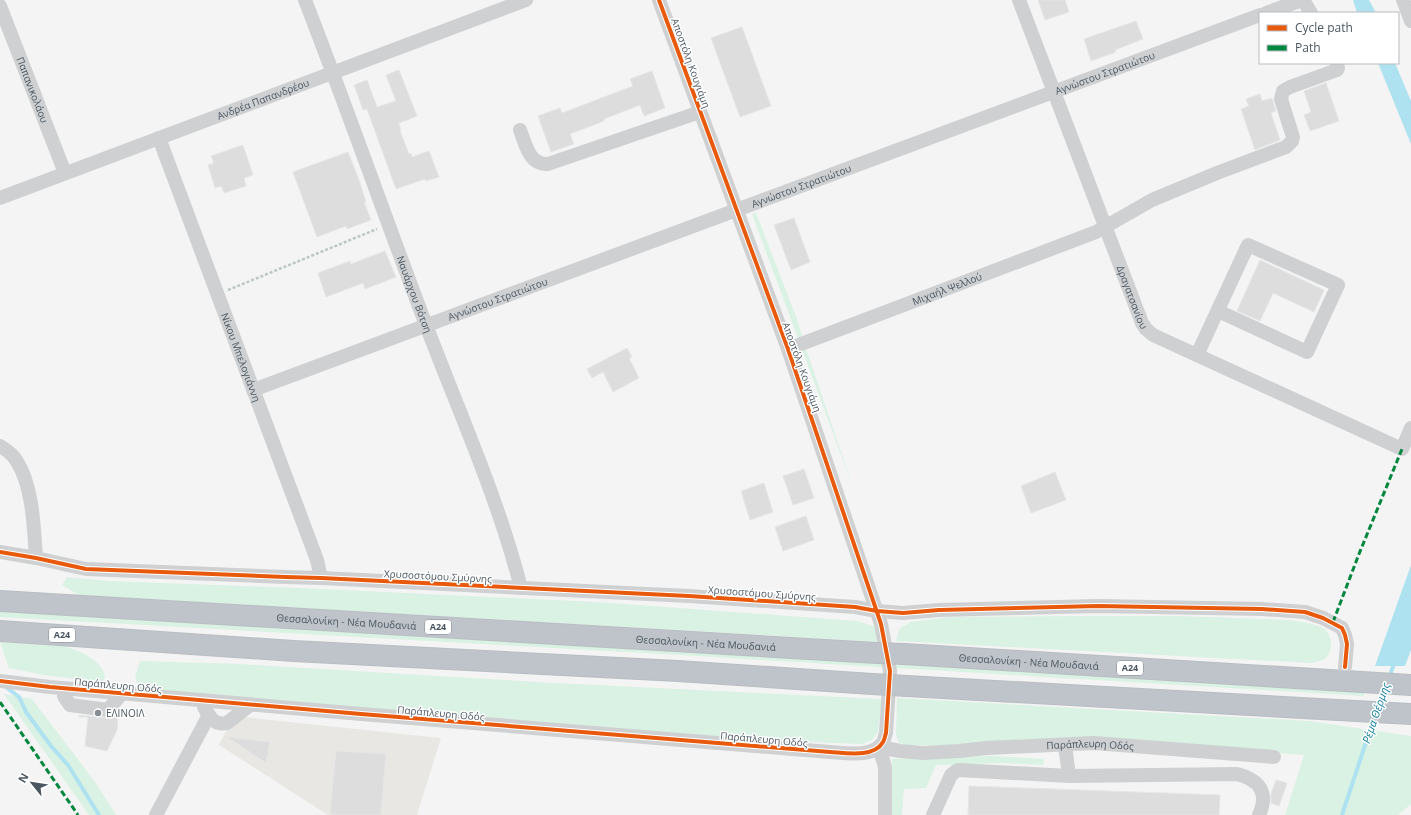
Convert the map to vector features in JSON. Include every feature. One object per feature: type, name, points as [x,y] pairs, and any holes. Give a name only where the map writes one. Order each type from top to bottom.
[{"type":"highway","name":"Θεσσαλονίκη - Νέα Μουδανιά","points":[[0,601],[877,653],[1350,674],[1411,685]]},
{"type":"highway","name":"Α24","points":[[6,631],[301,651],[1405,714]]},
{"type":"street","name":"Ναυάρχου Βότση","points":[[305,0],[426,326],[499,512],[521,588]]},
{"type":"street","name":"Ανδρέα Παπανδρέου","points":[[0,198],[526,0]]},
{"type":"street","name":"Αποστόλη Κουγιάμη","points":[[659,0],[788,349],[881,624],[890,671],[886,733],[883,742],[879,746]]},
{"type":"street","name":"Δραγατσανίου","points":[[1019,0],[1144,327],[1153,335],[1402,449],[1411,428]]},
{"type":"street","points":[[1269,12],[1302,0],[1310,12]]},
{"type":"street","points":[[1403,0],[1411,21]]},
{"type":"street","name":"Παπανικολάου","points":[[0,6],[65,173]]},
{"type":"street","name":"Αγνώστου Στρατιώτου","points":[[253,390],[1259,15]]},
{"type":"street","name":"Μιχαήλ Ψελλού","points":[[788,349],[1105,228],[1152,200],[1217,172],[1286,147],[1290,144],[1293,137],[1281,99],[1283,92],[1290,87],[1337,70],[1337,64]]},
{"type":"street","points":[[520,130],[533,159],[543,164],[548,164],[700,112]]},
{"type":"street","name":"Νίκου Μπελογιάννη","points":[[159,138],[318,560],[321,578]]},
{"type":"street","points":[[1197,355],[1248,245],[1338,285],[1307,352],[1218,311]]},
{"type":"street","points":[[0,446],[16,459],[26,484],[33,520],[36,558]]},
{"type":"street","name":"Χρυσοστόμου Σμύρνης","points":[[0,552],[86,569],[321,578],[689,596],[855,607],[877,611],[903,613],[939,610],[1098,606],[1262,609],[1305,612],[1323,618],[1342,628],[1347,644],[1350,674]]},
{"type":"street","points":[[855,607],[860,600],[867,581]]},
{"type":"street","name":"Παράπλευρη Οδός","points":[[0,681],[200,700],[845,753],[871,752],[879,746],[900,752],[923,753],[986,748],[1094,743],[1274,758]]},
{"type":"street","points":[[64,696],[70,705],[108,710],[122,693]]},
{"type":"street","points":[[200,700],[208,715],[214,720],[223,724],[227,723],[250,704]]},
{"type":"street","points":[[156,815],[208,715]]},
{"type":"street","points":[[1065,744],[1069,776]]},
{"type":"street","points":[[879,746],[885,767],[885,815]]},
{"type":"street","points":[[932,815],[951,775],[956,771],[989,771],[1069,776],[1237,774],[1247,777],[1255,783],[1263,793],[1264,804],[1259,815]]},
{"type":"path","points":[[217,294],[389,224]]},
{"type":"shaded area","points":[[234,716],[441,738],[417,815],[328,815],[219,745]]},
{"type":"green space","points":[[756,213],[797,319],[854,490],[752,214]]},
{"type":"green space","points":[[67,577],[108,581],[300,588],[597,602],[856,621],[874,626],[882,642],[79,595],[62,585]]},
{"type":"green space","points":[[0,610],[1364,689],[1364,696],[680,655],[0,617]]},
{"type":"green space","points":[[1178,616],[1290,620],[1323,628],[1329,635],[1331,644],[1327,657],[1323,660],[1311,663],[896,641],[900,628],[911,622],[949,617]]},
{"type":"green space","points":[[0,642],[63,646],[69,648],[82,653],[95,661],[100,666],[105,677],[103,681],[100,682],[44,675],[9,668]]},
{"type":"green space","points":[[140,661],[239,664],[555,683],[882,699],[878,732],[872,740],[862,744],[726,739],[141,691],[135,677]]},
{"type":"green space","points":[[4,694],[32,699],[95,782],[116,815],[89,815]]},
{"type":"green space","points":[[897,698],[1309,721],[1411,736],[1411,804],[1398,815],[1285,815],[1304,755],[1099,740],[968,745],[908,745],[899,743],[896,735]]},
{"type":"green space","points":[[991,756],[1043,759],[1044,765],[1002,763],[936,765],[926,788],[904,789],[902,815],[892,815],[892,759]]},
{"type":"water","points":[[1353,0],[1369,0],[1375,12],[1357,12]]},
{"type":"water","points":[[1378,64],[1395,64],[1411,101],[1411,144]]},
{"type":"water","points":[[1411,565],[1411,650],[1405,666],[1375,666]]},
{"type":"building","points":[[1038,0],[1065,0],[1069,12],[1045,20]]},
{"type":"building","points":[[1136,21],[1143,39],[1115,50],[1116,52],[1091,61],[1084,39]]},
{"type":"building","points":[[742,27],[771,106],[740,117],[711,38]]},
{"type":"building","points":[[399,70],[417,116],[399,123],[400,131],[409,154],[411,153],[412,157],[429,151],[439,177],[426,181],[425,179],[396,189],[367,109],[363,110],[354,85],[367,80],[377,107],[396,101],[386,75]]},
{"type":"building","points":[[652,71],[665,108],[644,116],[640,105],[570,134],[574,144],[551,152],[538,116],[560,108],[562,113],[633,86],[630,79]]},
{"type":"building","points":[[1326,83],[1339,121],[1310,131],[1304,115],[1311,112],[1304,91]]},
{"type":"building","points":[[1260,94],[1262,101],[1272,98],[1276,111],[1271,113],[1280,140],[1255,150],[1241,109],[1249,106],[1246,99]]},
{"type":"building","points":[[243,145],[253,175],[244,178],[246,186],[224,193],[221,186],[215,188],[208,165],[214,163],[211,156]]},
{"type":"building","points":[[348,152],[359,180],[366,202],[364,202],[371,220],[347,229],[346,226],[317,237],[293,172]]},
{"type":"building","points":[[794,218],[810,262],[791,270],[774,225]]},
{"type":"building","points":[[385,251],[396,277],[365,289],[363,283],[326,297],[318,273],[350,261],[351,264]]},
{"type":"building","points":[[1260,260],[1324,290],[1314,312],[1273,293],[1260,321],[1237,311]]},
{"type":"building","points":[[627,348],[632,357],[629,358],[639,378],[613,392],[603,372],[592,378],[587,369]]},
{"type":"building","points":[[804,469],[814,498],[793,505],[783,476]]},
{"type":"building","points":[[1055,472],[1066,500],[1031,513],[1021,486]]},
{"type":"building","points":[[764,483],[773,512],[750,520],[741,491]]},
{"type":"building","points":[[806,516],[814,540],[783,551],[775,527]]},
{"type":"building","points":[[118,711],[117,730],[107,751],[85,746],[88,717],[79,717],[79,715],[111,718]]},
{"type":"building","points":[[227,737],[270,742],[266,763]]},
{"type":"building","points":[[336,751],[386,754],[381,815],[334,815],[330,813]]},
{"type":"building","points":[[1276,780],[1287,783],[1279,806],[1271,803],[1271,794]]},
{"type":"building","points":[[969,786],[1220,795],[1219,815],[968,815]]},
{"type":"waterway","name":"Ρέμα Θέρμης","points":[[1389,678],[1395,661]]},
{"type":"waterway","points":[[6,687],[19,697],[26,712],[51,746],[68,765],[99,815]]},
{"type":"waterway","name":"Ρέμα Θέρμης","points":[[1379,706],[1385,690]]},
{"type":"waterway","name":"Ρέμα Θέρμης","points":[[1342,815],[1374,718]]},
{"type":"marked path","points":[[1333,622],[1402,449]]},
{"type":"marked path","points":[[0,702],[78,815]]},
{"type":"cycle path","points":[[0,681],[50,687],[361,714],[844,753],[866,752],[879,747],[884,741],[886,733],[890,671],[881,624],[788,349],[659,0]]},
{"type":"cycle path","points":[[0,552],[86,569],[321,578],[689,596],[855,607],[877,611],[903,613],[939,610],[1098,606],[1262,609],[1305,612],[1323,618],[1342,628],[1347,644],[1345,667]]},
{"type":"place","name":"ΕΛΙΝΟΙΛ","points":[[98,713]]}]
